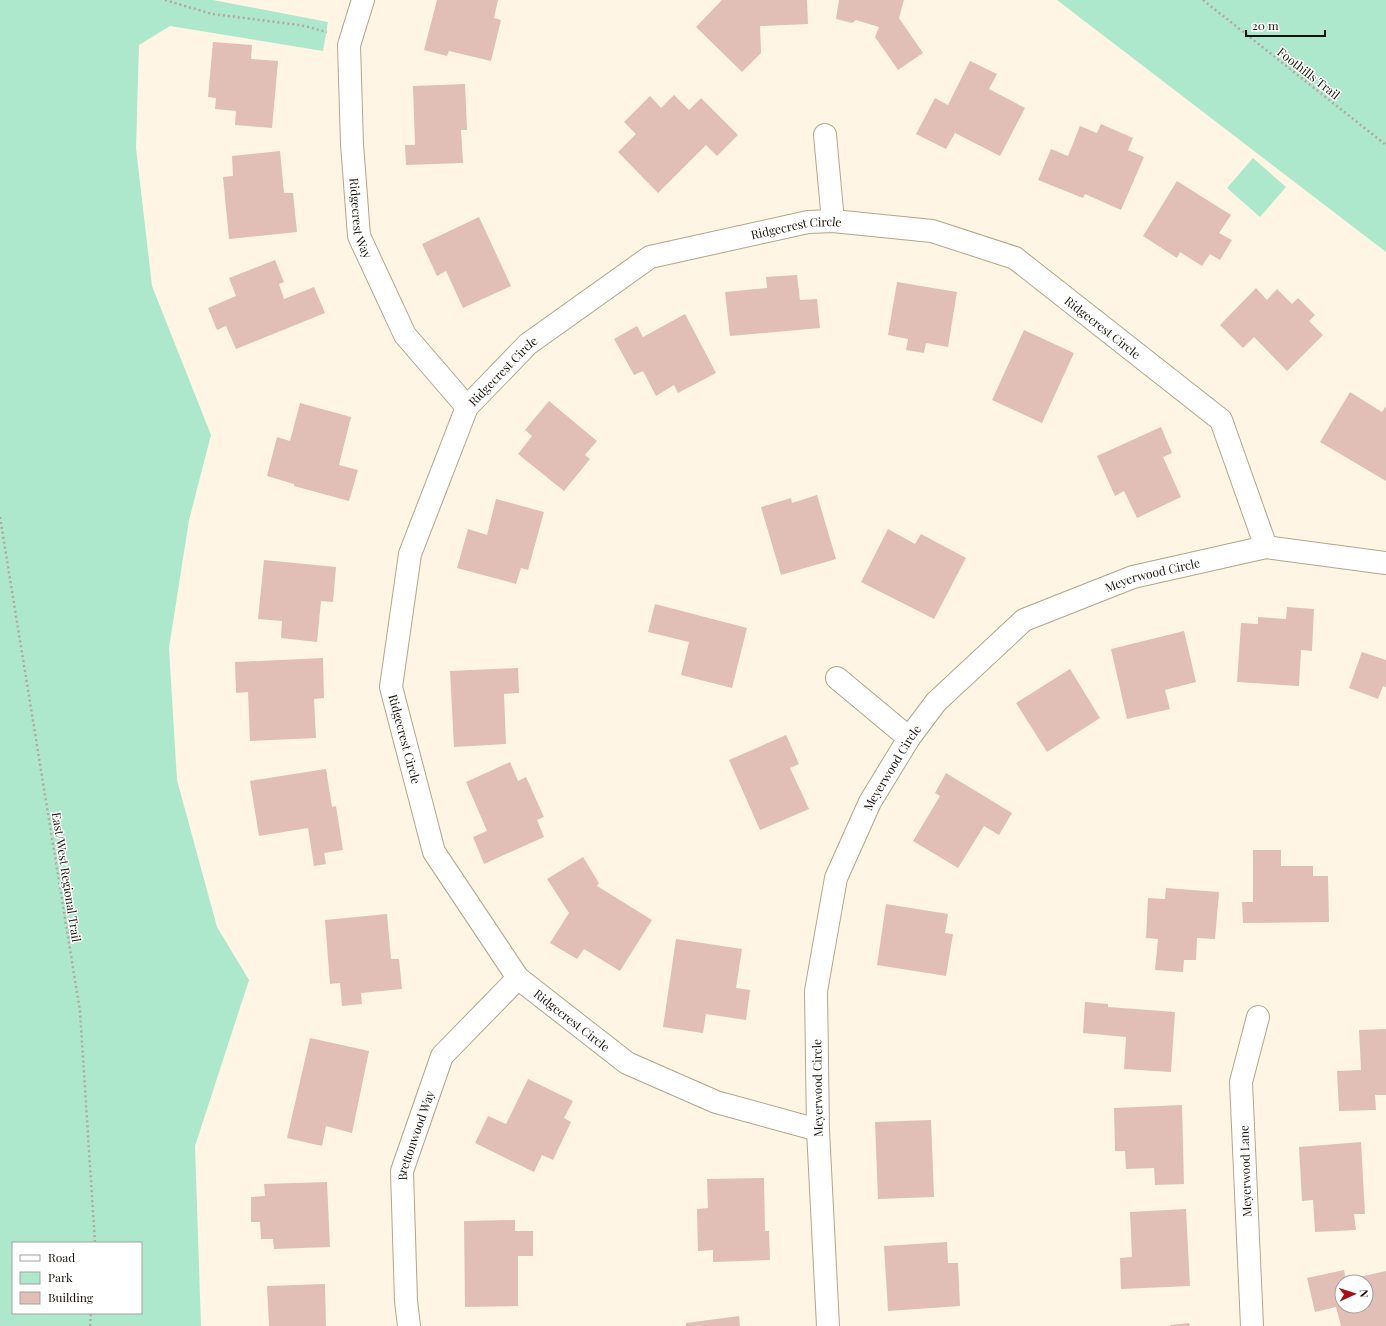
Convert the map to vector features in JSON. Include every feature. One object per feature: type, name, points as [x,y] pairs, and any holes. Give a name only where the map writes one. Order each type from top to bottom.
[{"type":"street","name":"Ridgecrest Way","points":[[363,0],[349,45],[352,144],[359,236],[404,335],[467,407]]},
{"type":"street","points":[[825,135],[833,221]]},
{"type":"street","name":"Ridgecrest Circle","points":[[818,1130],[716,1102],[627,1063],[518,978],[434,852],[391,687],[410,554],[467,407],[528,344],[650,257],[808,222],[833,221],[932,231],[1015,258],[1221,420],[1266,547]]},
{"type":"street","name":"Meyerwood Circle","points":[[828,1326],[818,1130],[816,991],[836,878],[870,802],[909,738],[936,702],[1024,620],[1133,577],[1266,547],[1386,563]]},
{"type":"street","points":[[837,678],[909,738]]},
{"type":"street","name":"Brettonwood Way","points":[[409,1326],[406,1301],[402,1171],[442,1056],[518,978]]},
{"type":"street","name":"Meyerwood Lane","points":[[1252,1326],[1241,1082],[1258,1017]]},
{"type":"path","points":[[166,0],[212,14],[300,25],[329,32],[350,40]]},
{"type":"path","name":"Foothills Trail","points":[[1203,0],[1386,145]]},
{"type":"path","name":"East/West Regional Trail","points":[[0,517],[80,1011],[95,1242]]},
{"type":"path","points":[[90,1326],[91,1314]]},
{"type":"green space","points":[[0,0],[213,0],[328,22],[323,51],[170,26],[139,45],[136,148],[152,286],[211,435],[189,520],[169,648],[177,780],[217,927],[249,980],[195,1146],[201,1326],[0,1326]]},
{"type":"green space","points":[[1057,0],[1386,0],[1386,252]]},
{"type":"green space","points":[[1253,158],[1286,187],[1260,217],[1227,188]]},
{"type":"building","points":[[437,0],[498,0],[494,18],[501,20],[491,61],[449,51],[447,56],[424,50]]},
{"type":"building","points":[[722,0],[807,0],[808,24],[760,26],[761,53],[742,72],[696,27]]},
{"type":"building","points":[[839,0],[904,0],[899,18],[923,53],[898,70],[875,37],[879,27],[856,20],[852,23],[836,19]]},
{"type":"building","points":[[213,42],[252,45],[251,59],[278,61],[272,128],[235,125],[236,111],[215,109],[216,98],[208,97]]},
{"type":"building","points":[[970,61],[997,74],[989,89],[1025,108],[1000,156],[955,133],[946,149],[916,134],[935,98],[948,105]]},
{"type":"building","points":[[465,84],[467,130],[461,130],[463,163],[406,165],[405,145],[415,145],[413,86]]},
{"type":"building","points":[[674,95],[689,110],[701,98],[738,135],[717,156],[706,145],[658,193],[618,152],[636,134],[624,122],[650,96],[661,108]]},
{"type":"building","points":[[1101,124],[1133,138],[1128,150],[1144,157],[1121,210],[1085,194],[1083,198],[1038,180],[1051,149],[1068,156],[1080,126],[1097,133]]},
{"type":"building","points":[[280,151],[284,193],[293,193],[297,232],[229,239],[223,177],[233,176],[232,156]]},
{"type":"building","points":[[1177,181],[1231,215],[1219,233],[1232,240],[1220,260],[1210,254],[1202,266],[1180,252],[1177,258],[1143,236]]},
{"type":"building","points":[[479,217],[511,286],[463,308],[446,271],[437,276],[422,244]]},
{"type":"building","points":[[275,260],[284,282],[279,284],[284,299],[314,287],[325,313],[236,349],[226,326],[217,330],[208,308],[236,296],[229,278]]},
{"type":"building","points":[[797,275],[800,300],[817,299],[820,328],[730,336],[725,292],[767,288],[766,277]]},
{"type":"building","points":[[897,282],[957,292],[948,347],[926,343],[924,353],[906,350],[908,339],[888,335]]},
{"type":"building","points":[[1256,288],[1267,300],[1277,289],[1292,304],[1298,298],[1315,315],[1309,321],[1323,335],[1287,371],[1254,337],[1243,348],[1220,325]]},
{"type":"building","points":[[685,314],[716,373],[678,393],[674,385],[656,396],[643,371],[634,375],[614,339],[637,326],[643,337]]},
{"type":"building","points":[[1024,330],[1074,353],[1042,423],[992,400]]},
{"type":"building","points":[[1350,392],[1382,412],[1386,406],[1386,481],[1320,442]]},
{"type":"building","points":[[549,401],[597,441],[585,455],[590,459],[564,491],[518,454],[532,436],[525,430]]},
{"type":"building","points":[[300,403],[351,417],[339,465],[358,470],[349,501],[294,486],[294,484],[267,476],[277,437],[290,441]]},
{"type":"building","points":[[1161,427],[1172,453],[1163,457],[1181,497],[1137,518],[1124,491],[1115,496],[1097,456]]},
{"type":"building","points":[[817,495],[836,559],[781,575],[761,507],[791,498],[792,503]]},
{"type":"building","points":[[496,499],[544,512],[528,570],[521,568],[516,584],[457,568],[468,529],[487,535]]},
{"type":"building","points":[[888,529],[915,544],[921,534],[966,558],[934,619],[861,582]]},
{"type":"building","points":[[264,560],[336,567],[333,602],[321,601],[317,642],[281,638],[282,621],[258,619]]},
{"type":"building","points":[[655,604],[747,628],[732,688],[681,675],[689,642],[648,632]]},
{"type":"building","points":[[1287,607],[1314,609],[1312,651],[1301,650],[1299,686],[1237,682],[1241,623],[1258,624],[1258,617],[1286,619]]},
{"type":"building","points":[[1184,631],[1196,682],[1165,690],[1170,709],[1127,719],[1111,649]]},
{"type":"building","points":[[1362,652],[1386,660],[1386,687],[1383,686],[1378,699],[1349,688]]},
{"type":"building","points":[[323,658],[324,698],[314,699],[316,738],[250,741],[248,692],[236,693],[235,662]]},
{"type":"building","points":[[518,668],[519,693],[504,694],[506,744],[454,747],[450,671]]},
{"type":"building","points":[[1070,669],[1100,718],[1047,752],[1016,703]]},
{"type":"building","points":[[786,735],[799,764],[790,768],[809,809],[760,830],[729,760]]},
{"type":"building","points":[[510,762],[518,781],[526,777],[544,817],[537,820],[544,837],[484,864],[473,837],[487,831],[466,782]]},
{"type":"building","points":[[326,769],[332,807],[336,806],[343,850],[324,853],[326,864],[314,866],[308,828],[259,836],[250,781]]},
{"type":"building","points":[[946,773],[1012,813],[999,835],[984,826],[958,868],[913,841],[940,796],[935,793]]},
{"type":"building","points":[[1253,850],[1281,850],[1281,866],[1313,866],[1313,876],[1328,876],[1329,922],[1243,923],[1242,902],[1253,902]]},
{"type":"building","points":[[583,857],[599,883],[597,886],[652,920],[620,971],[584,949],[577,959],[550,943],[569,913],[547,879]]},
{"type":"building","points":[[1166,888],[1219,892],[1215,939],[1197,938],[1196,960],[1184,960],[1183,972],[1155,970],[1158,939],[1146,938],[1148,898],[1165,899]]},
{"type":"building","points":[[886,904],[948,914],[945,933],[953,934],[946,976],[877,965]]},
{"type":"building","points":[[387,914],[391,959],[399,959],[402,989],[361,993],[362,1004],[342,1006],[340,983],[330,984],[325,920]]},
{"type":"building","points":[[676,939],[742,949],[736,988],[750,990],[746,1020],[706,1014],[703,1033],[663,1027]]},
{"type":"building","points":[[1085,1002],[1108,1004],[1108,1007],[1175,1012],[1171,1072],[1124,1069],[1126,1037],[1083,1033]]},
{"type":"building","points":[[1386,1029],[1386,1095],[1375,1095],[1376,1110],[1339,1111],[1337,1071],[1361,1070],[1359,1030]]},
{"type":"building","points":[[310,1038],[369,1051],[352,1133],[326,1126],[322,1146],[287,1138]]},
{"type":"building","points":[[528,1079],[573,1101],[564,1118],[571,1122],[553,1160],[542,1155],[534,1172],[475,1143],[488,1116],[506,1124]]},
{"type":"building","points":[[1182,1105],[1184,1184],[1155,1185],[1154,1168],[1126,1169],[1125,1151],[1115,1151],[1114,1108]]},
{"type":"building","points":[[931,1120],[934,1197],[878,1199],[875,1122]]},
{"type":"building","points":[[1361,1142],[1365,1214],[1354,1214],[1356,1230],[1315,1232],[1313,1200],[1302,1201],[1299,1147]]},
{"type":"building","points":[[764,1178],[765,1231],[769,1231],[770,1260],[713,1262],[713,1250],[698,1251],[697,1209],[708,1208],[707,1179]]},
{"type":"building","points":[[327,1182],[330,1247],[274,1249],[273,1239],[261,1239],[260,1222],[251,1222],[251,1197],[265,1196],[264,1184]]},
{"type":"building","points":[[1186,1209],[1190,1286],[1121,1289],[1120,1258],[1132,1257],[1130,1212]]},
{"type":"building","points":[[515,1220],[515,1231],[533,1231],[533,1256],[518,1256],[518,1306],[465,1307],[464,1221]]},
{"type":"building","points":[[947,1242],[948,1263],[958,1263],[960,1306],[888,1311],[884,1246]]},
{"type":"building","points":[[1344,1270],[1345,1274],[1334,1274],[1334,1307],[1315,1312],[1307,1278]]},
{"type":"building","points":[[1386,1271],[1386,1326],[1341,1326],[1338,1314],[1374,1314],[1374,1274],[1373,1274]]},
{"type":"building","points":[[325,1284],[326,1326],[269,1326],[267,1286]]},
{"type":"building","points":[[739,1316],[740,1326],[686,1326],[686,1323]]},
{"type":"building","points":[[1189,1323],[1190,1326],[1170,1325]]}]
